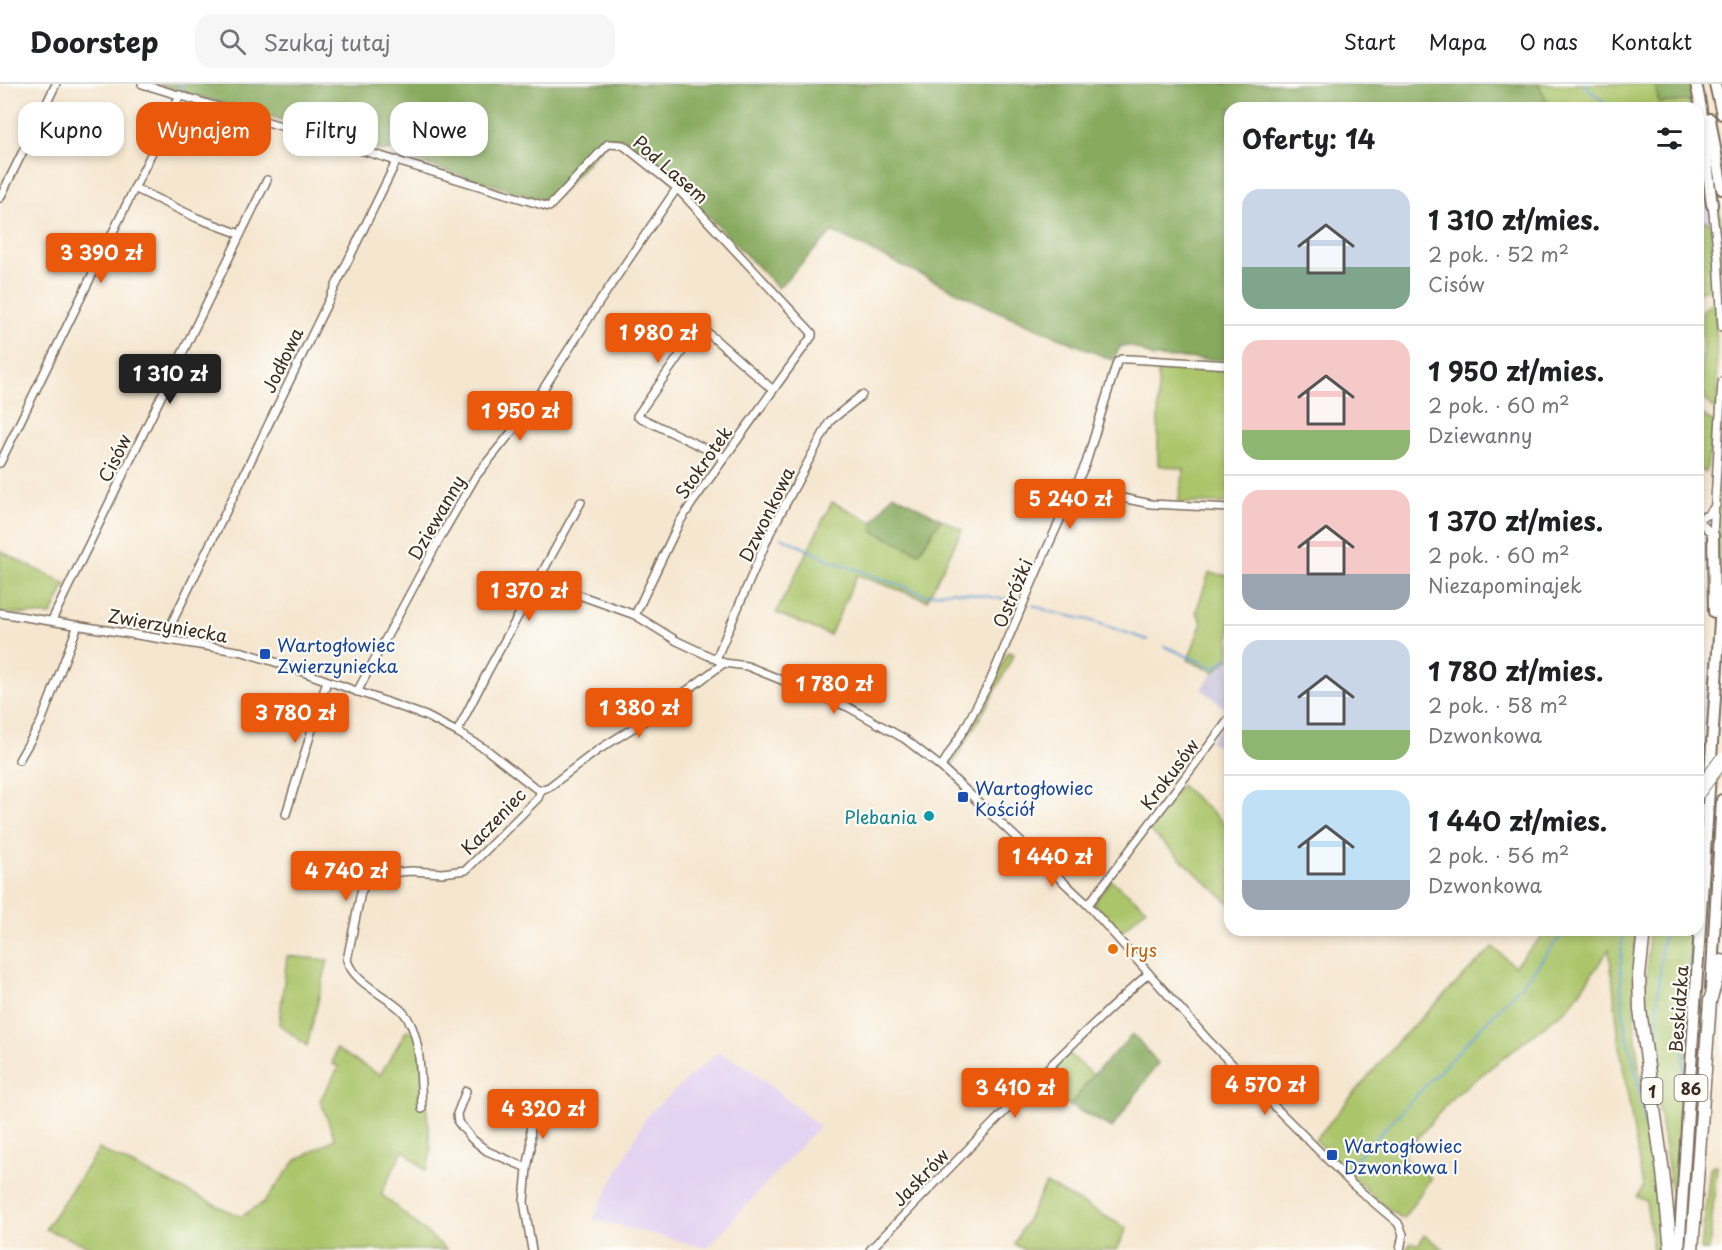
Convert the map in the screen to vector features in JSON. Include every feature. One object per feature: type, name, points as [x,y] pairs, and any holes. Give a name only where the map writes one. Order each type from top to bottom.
[{"type":"highway","points":[[1704,784],[1722,760]]},
{"type":"highway","name":"1","points":[[1643,936],[1639,976],[1640,1010],[1663,1172],[1671,1250]]},
{"type":"highway","points":[[1710,1001],[1722,961]]},
{"type":"highway","name":"Beskidzka","points":[[1692,1250],[1710,1001]]},
{"type":"main road","points":[[1696,84],[1700,102]]},
{"type":"main road","points":[[1702,84],[1722,189]]},
{"type":"main road","points":[[1715,84],[1722,114]]},
{"type":"main road","points":[[1704,127],[1712,205]]},
{"type":"main road","points":[[1713,535],[1714,718]]},
{"type":"main road","name":"Beskidzka","points":[[1704,870],[1722,590]]},
{"type":"main road","name":"Beskidzka","points":[[1710,1001],[1722,800]]},
{"type":"main road","name":"Beskidzka","points":[[1679,1250],[1700,936]]},
{"type":"street","points":[[0,198],[56,84]]},
{"type":"street","name":"Pod Lasem","points":[[142,84],[549,207],[608,144],[623,145],[677,188],[812,333],[812,336]]},
{"type":"street","points":[[0,463],[180,95]]},
{"type":"street","name":"Jodłowa","points":[[164,639],[397,160]]},
{"type":"street","name":"Cisów","points":[[52,620],[267,180]]},
{"type":"street","points":[[134,188],[197,218],[240,234]]},
{"type":"street","name":"Dziewanny","points":[[357,692],[441,536],[476,477],[531,408],[677,188]]},
{"type":"street","points":[[1712,205],[1718,256],[1722,327]]},
{"type":"street","points":[[723,457],[637,416],[700,326],[773,390]]},
{"type":"street","name":"Stokrotek","points":[[634,615],[679,523],[723,457],[812,336]]},
{"type":"street","name":"Ostróżki","points":[[941,767],[991,679],[1077,484],[1086,463],[1117,362],[1121,359],[1129,359],[1224,365]]},
{"type":"street","points":[[1713,535],[1722,381]]},
{"type":"street","name":"Dzwonkowa","points":[[716,659],[770,533],[830,421],[862,395]]},
{"type":"street","points":[[1077,484],[1151,504],[1224,507]]},
{"type":"street","points":[[457,732],[580,502]]},
{"type":"street","points":[[1704,517],[1716,505]]},
{"type":"street","points":[[1704,525],[1713,535]]},
{"type":"street","points":[[537,580],[634,615],[677,642],[724,663],[747,666],[848,707],[905,739],[941,767],[1088,905],[1209,1041],[1307,1141],[1362,1193],[1398,1223],[1403,1235],[1400,1250]]},
{"type":"street","name":"Zwierzyniecka","points":[[0,613],[243,652],[426,716],[487,750],[541,790]]},
{"type":"street","points":[[19,760],[42,722],[78,625]]},
{"type":"street","points":[[541,790],[549,787],[598,750],[654,715],[724,663]]},
{"type":"street","points":[[286,814],[327,681]]},
{"type":"street","name":"Krokusów","points":[[1088,905],[1224,726]]},
{"type":"street","name":"Kaczeniec","points":[[422,1109],[416,1038],[412,1026],[403,1011],[356,975],[349,967],[347,960],[361,892],[369,879],[387,873],[412,871],[442,873],[466,870],[538,798],[541,790]]},
{"type":"street","name":"Jaskrów","points":[[870,1250],[1027,1088],[1107,1010],[1148,974]]},
{"type":"street","points":[[466,1091],[457,1114],[458,1122],[472,1139],[487,1151],[527,1168]]},
{"type":"street","points":[[530,1109],[531,1148],[524,1202],[532,1250]]},
{"type":"shaded area","points":[[1704,174],[1710,222],[1704,220]]},
{"type":"shaded area","points":[[1224,662],[1224,707],[1201,689]]},
{"type":"shaded area","points":[[1224,723],[1224,751],[1210,741]]},
{"type":"shaded area","points":[[718,1052],[750,1069],[819,1126],[707,1248],[593,1219],[647,1115]]},
{"type":"green space","points":[[156,84],[1538,84],[1548,102],[1224,102],[1224,360],[1153,357],[1132,346],[1121,346],[1112,360],[995,310],[832,232],[778,288],[679,186],[638,152],[632,143],[620,138],[608,140],[557,196],[547,200],[418,162],[412,156],[488,156],[488,102],[390,102],[390,150],[384,152],[378,150],[378,102],[283,102],[283,120],[271,117],[271,102],[219,102]]},
{"type":"green space","points":[[1538,84],[1655,84],[1659,102],[1548,102]]},
{"type":"green space","points":[[1655,84],[1694,84],[1698,100],[1659,102]]},
{"type":"green space","points":[[1698,100],[1698,102],[1672,102]]},
{"type":"green space","points":[[1710,140],[1722,227],[1722,283],[1707,150]]},
{"type":"green space","points":[[1704,220],[1710,222],[1714,287],[1704,290]]},
{"type":"green space","points":[[1716,300],[1717,412],[1707,402],[1704,394],[1704,309]]},
{"type":"green space","points":[[1224,366],[1224,503],[1178,503],[1184,469],[1158,465],[1158,371],[1185,367]]},
{"type":"green space","points":[[1704,416],[1715,423],[1706,472],[1704,472]]},
{"type":"green space","points":[[1722,429],[1722,517],[1719,572],[1717,572],[1716,531]]},
{"type":"green space","points":[[893,494],[941,519],[919,553],[873,531],[873,522]]},
{"type":"green space","points":[[832,502],[873,522],[873,531],[919,553],[941,519],[962,530],[927,600],[857,575],[830,635],[776,613]]},
{"type":"green space","points":[[0,551],[66,584],[51,615],[0,613]]},
{"type":"green space","points":[[1209,573],[1224,575],[1224,662],[1214,672],[1188,660],[1202,622],[1196,612]]},
{"type":"green space","points":[[1008,652],[1014,654],[994,694],[952,765],[949,765],[990,691]]},
{"type":"green space","points":[[1181,785],[1224,823],[1224,899],[1150,831]]},
{"type":"green space","points":[[1111,880],[1146,908],[1119,934],[1093,904]]},
{"type":"green space","points":[[1542,936],[1636,936],[1634,966],[1636,1038],[1645,1111],[1664,1218],[1666,1250],[1653,1250],[1646,1201],[1637,1197],[1643,1187],[1620,1048],[1609,949],[1570,1006],[1453,1097],[1402,1156],[1431,1178],[1403,1219],[1378,1201],[1315,1140],[1398,1041],[1493,947],[1514,966]]},
{"type":"green space","points":[[1649,936],[1694,936],[1674,1222],[1671,1213],[1672,1194],[1645,1004]]},
{"type":"green space","points":[[287,956],[328,960],[307,1046],[279,1024]]},
{"type":"green space","points":[[407,1030],[419,1034],[431,1152],[426,1171],[403,1150],[381,1194],[447,1250],[98,1250],[45,1229],[99,1149],[241,1217],[264,1202],[296,1160],[335,1139],[320,1100],[339,1067],[332,1064],[336,1049],[380,1075]]},
{"type":"green space","points":[[1133,1034],[1158,1063],[1112,1128],[1070,1106],[1093,1075]]},
{"type":"green space","points":[[1067,1052],[1093,1075],[1070,1106],[1035,1085]]},
{"type":"green space","points":[[1717,1165],[1709,1250],[1701,1250],[1710,1168]]},
{"type":"green space","points":[[1046,1184],[1127,1228],[1117,1250],[1025,1250],[1014,1244]]},
{"type":"green space","points":[[1424,1235],[1445,1250],[1406,1250],[1411,1243],[1419,1244]]},
{"type":"waterway","points":[[180,89],[182,84]]},
{"type":"waterway","points":[[1583,84],[1603,102]]},
{"type":"waterway","points":[[781,537],[830,560],[926,595],[952,591],[1018,601]]},
{"type":"waterway","points":[[1033,605],[1051,612],[1089,620],[1148,640]]},
{"type":"waterway","points":[[1164,646],[1212,667],[1218,666],[1224,660]]},
{"type":"waterway","points":[[1704,685],[1705,664]]},
{"type":"waterway","points":[[1350,1165],[1528,978],[1560,936]]},
{"type":"waterway","points":[[1622,936],[1621,978],[1625,1027],[1651,1156],[1661,1250]]},
{"type":"waterway","points":[[1661,1059],[1657,1008],[1664,936]]},
{"type":"waterway","points":[[1676,1177],[1692,936]]},
{"type":"place","name":"Wartogłowiec Zwierzyniecka","points":[[265,654]]},
{"type":"place","name":"Wartogłowiec Kościół","points":[[963,797]]},
{"type":"place","name":"Plebania","points":[[929,816]]},
{"type":"place","name":"Irys","points":[[1113,949]]},
{"type":"place","name":"Wartogłowiec Dzwonkowa I","points":[[1332,1155]]}]
